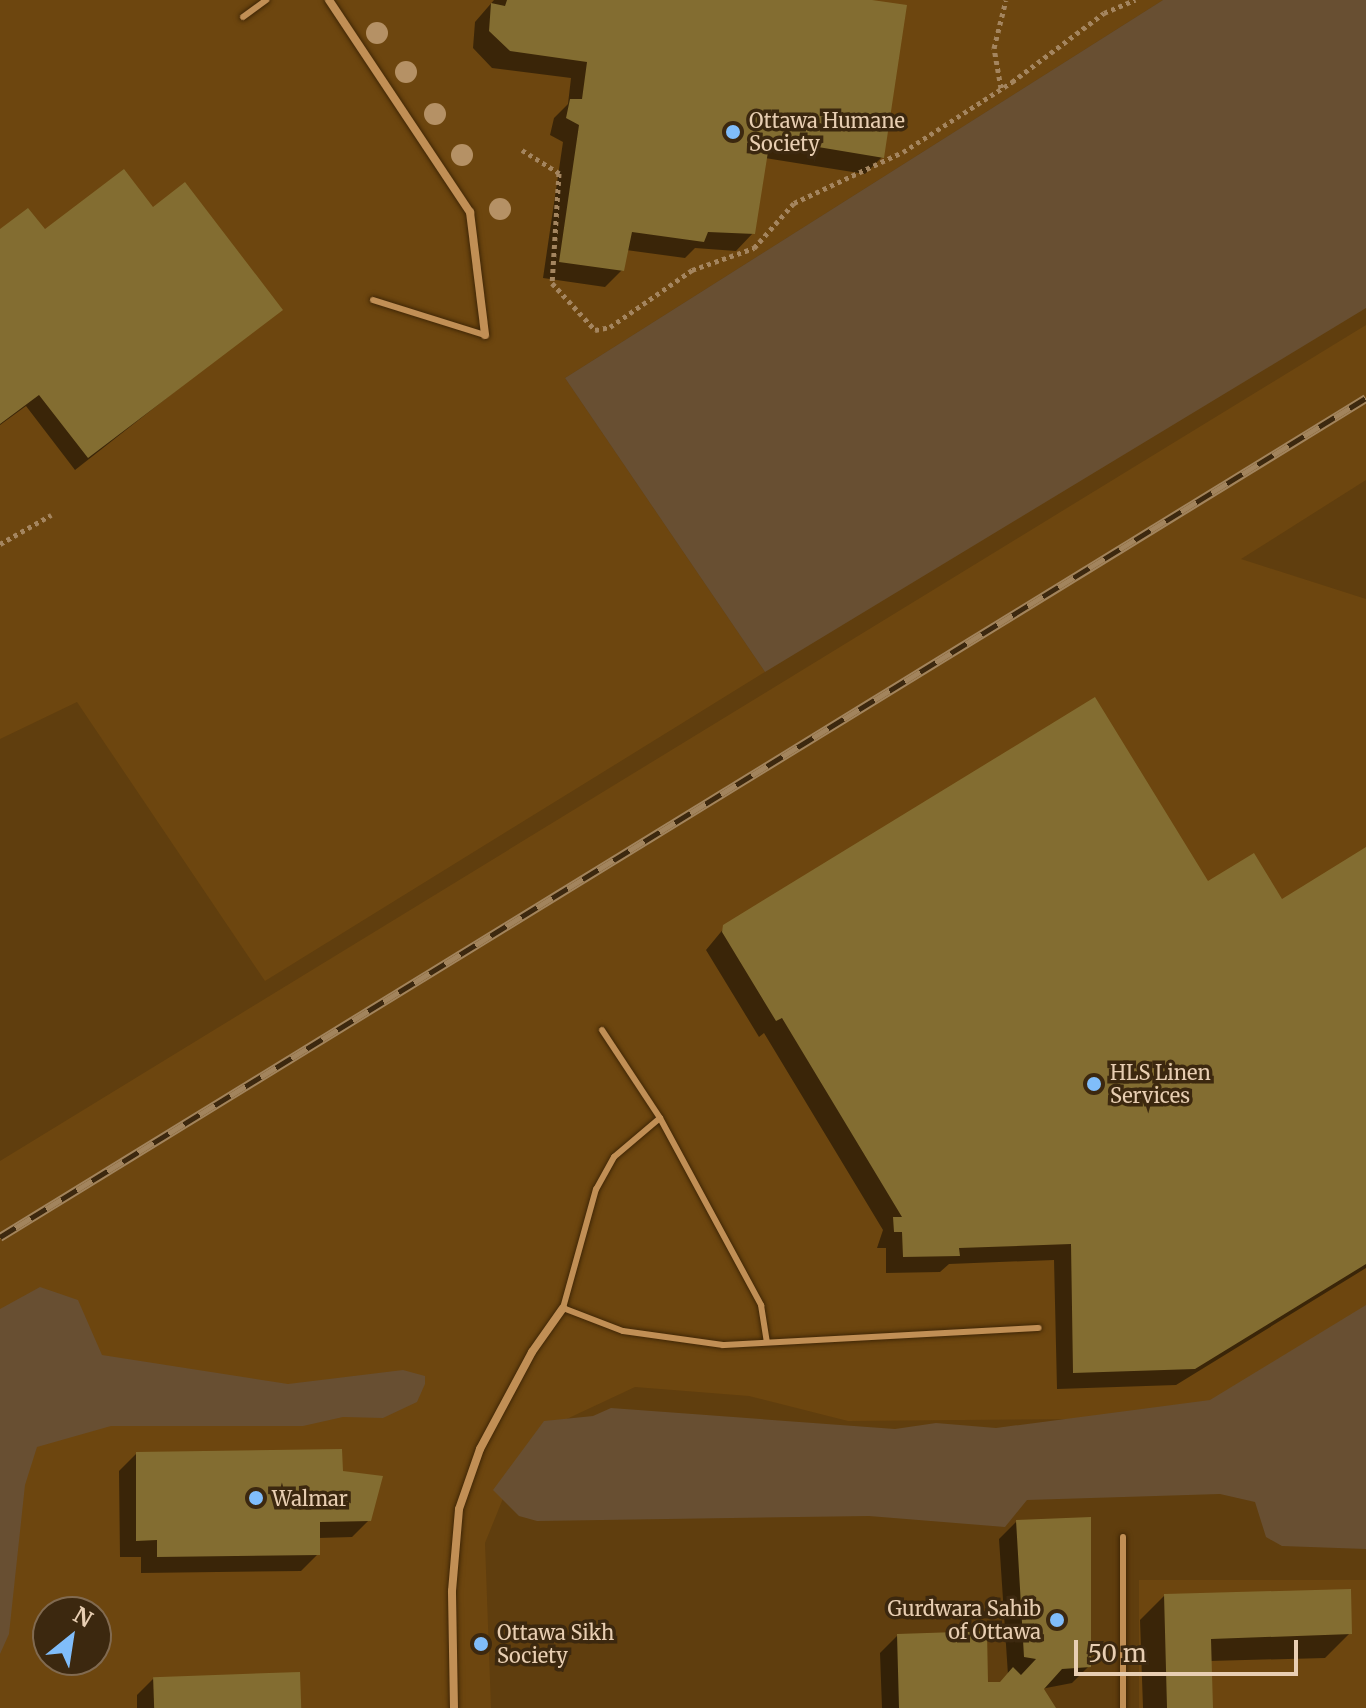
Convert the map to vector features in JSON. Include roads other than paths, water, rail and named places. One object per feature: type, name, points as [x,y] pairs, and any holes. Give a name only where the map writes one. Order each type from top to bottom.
[{"type":"street","points":[[329,0],[470,212],[485,335]]},
{"type":"street","points":[[454,1708],[452,1591],[459,1509],[480,1449],[532,1352],[563,1308]]},
{"type":"lane","points":[[243,17],[266,0]]},
{"type":"lane","points":[[373,300],[485,335]]},
{"type":"lane","points":[[602,1030],[660,1118],[761,1305],[767,1342]]},
{"type":"lane","points":[[660,1118],[614,1157],[596,1189],[563,1308],[623,1331],[723,1345],[1039,1328]]},
{"type":"lane","points":[[1123,1537],[1123,1708]]},
{"type":"railway","points":[[0,1237],[1366,398]]},
{"type":"place","name":"Ottawa Humane Society","points":[[733,132]]},
{"type":"place","name":"HLS Linen Services","points":[[1094,1084]]},
{"type":"place","name":"Walmar","points":[[256,1498]]},
{"type":"place","name":"Gurdwara Sahib of Ottawa","points":[[1057,1620]]},
{"type":"place","name":"Ottawa Sikh Society","points":[[481,1644]]}]
